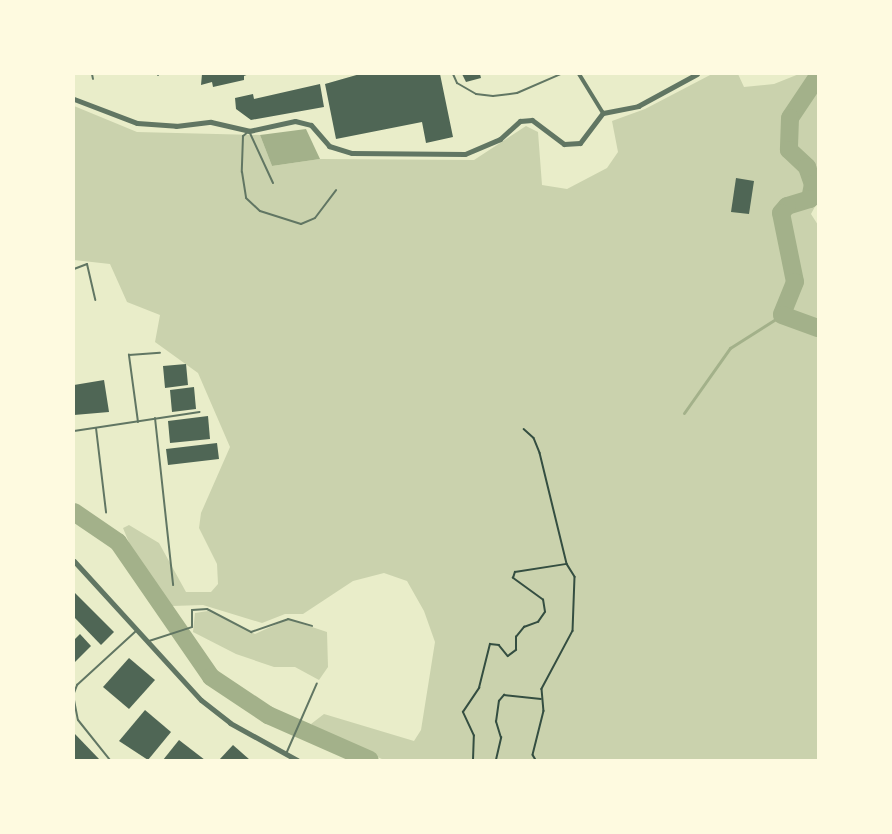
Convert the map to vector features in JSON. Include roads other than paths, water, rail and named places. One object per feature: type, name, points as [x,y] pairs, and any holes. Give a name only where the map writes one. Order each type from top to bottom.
[{"type":"street","points":[[579,74],[603,113]]},
{"type":"street","points":[[74,99],[124,122],[176,126],[211,122],[249,130],[296,121],[311,125],[329,146],[352,153],[465,154],[500,139],[520,121],[532,120],[564,144],[580,143],[603,113],[638,106],[697,74]]},
{"type":"street","points":[[74,561],[201,700],[230,723],[297,760]]},
{"type":"street","points":[[281,760],[286,754]]},
{"type":"lane","points":[[92,74],[93,79]]},
{"type":"lane","points":[[453,74],[458,83],[476,94],[493,96],[517,93],[561,74]]},
{"type":"lane","points":[[273,183],[249,130],[243,136],[242,172],[246,198],[260,211],[301,224],[315,218],[336,190]]},
{"type":"lane","points":[[74,269],[87,264],[95,300]]},
{"type":"lane","points":[[138,422],[129,355],[160,353]]},
{"type":"lane","points":[[74,360],[74,377]]},
{"type":"lane","points":[[74,431],[200,412]]},
{"type":"lane","points":[[154,418],[173,585]]},
{"type":"lane","points":[[96,429],[105,512]]},
{"type":"lane","points":[[149,641],[192,627],[192,610],[207,609],[251,632],[288,619],[312,626]]},
{"type":"lane","points":[[74,693],[77,685],[138,629]]},
{"type":"lane","points":[[286,754],[294,742],[317,683]]},
{"type":"lane","points":[[74,700],[78,720],[110,760]]},
{"type":"waterway","points":[[818,76],[790,118],[789,150],[807,167],[813,184],[810,199],[787,206],[781,213],[795,282],[782,315],[818,328]]},
{"type":"waterway","points":[[684,413],[730,348],[782,315]]},
{"type":"waterway","points":[[74,512],[118,542],[211,677],[268,715],[370,760]]}]
